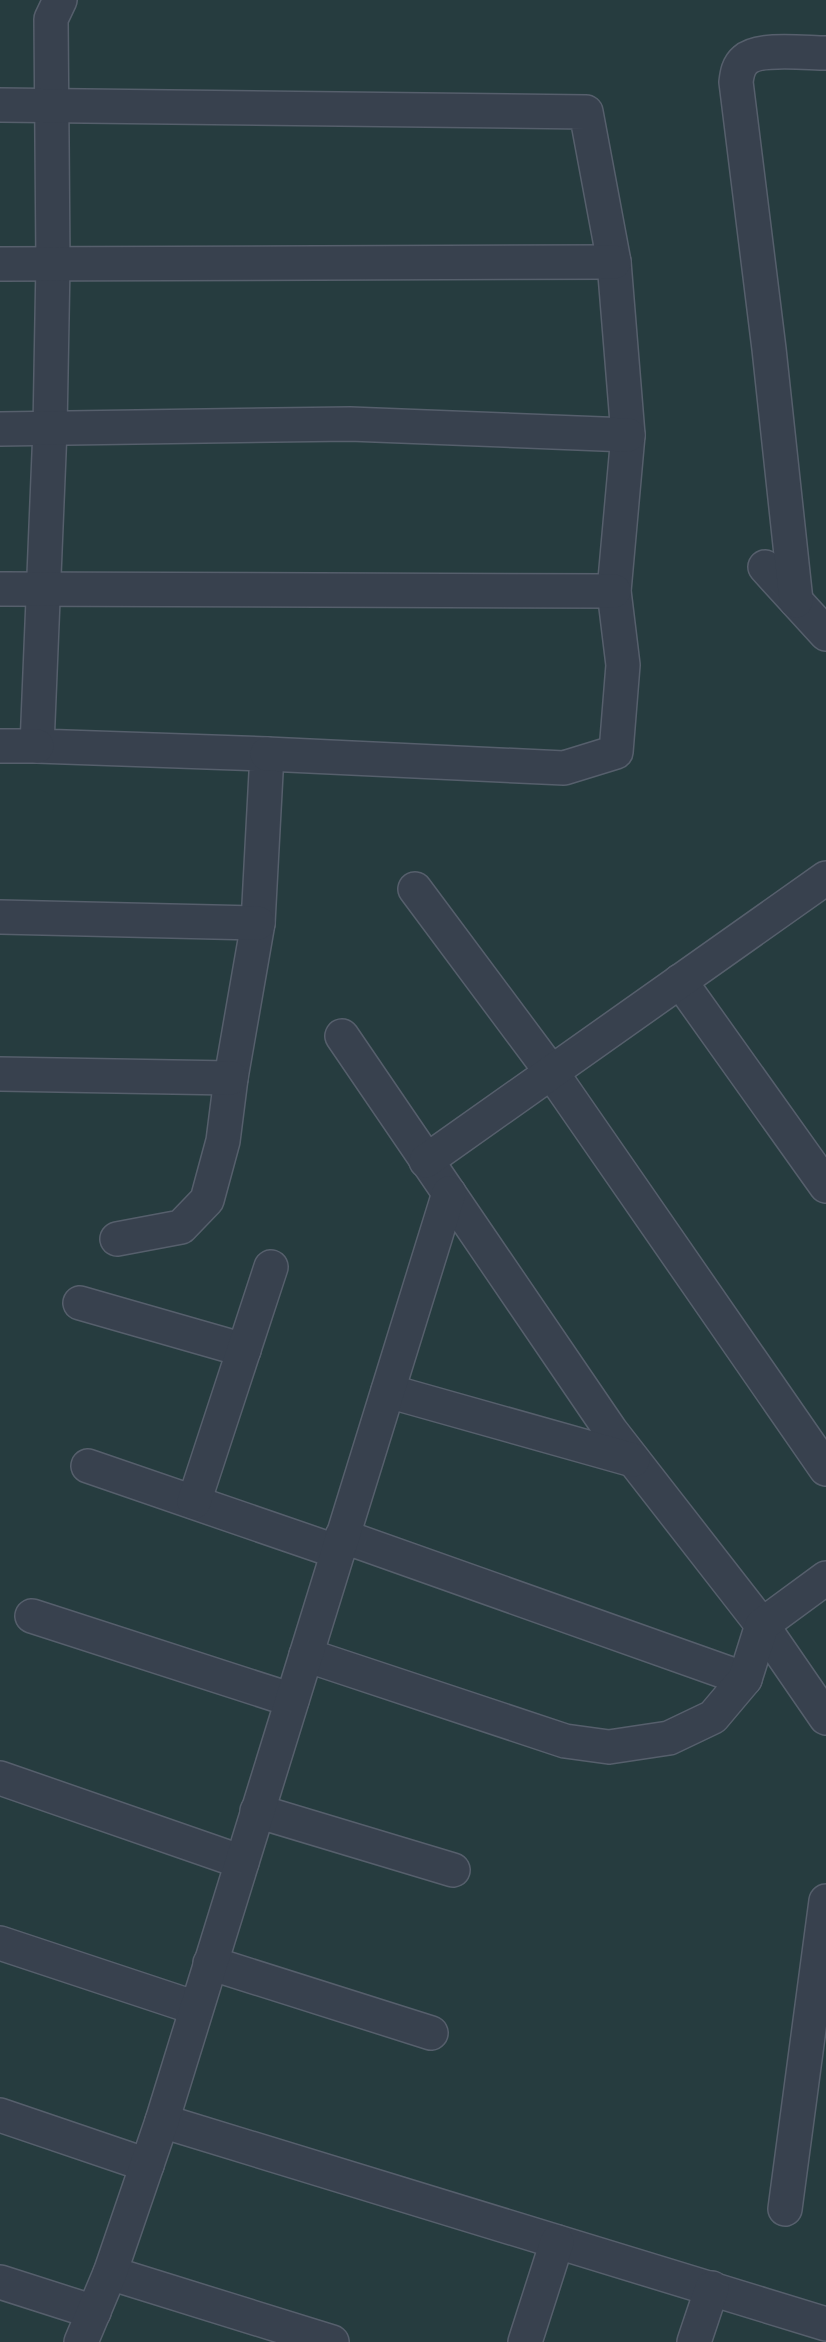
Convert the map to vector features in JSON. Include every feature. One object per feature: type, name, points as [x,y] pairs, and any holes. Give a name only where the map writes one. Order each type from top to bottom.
[{"type":"street","points":[[37,746],[50,429],[53,263],[51,19],[60,0]]},
{"type":"street","points":[[796,601],[769,349],[736,82],[738,70],[744,60],[755,53],[826,53]]},
{"type":"street","points":[[0,105],[586,112],[614,262],[628,435],[614,591],[623,665],[616,752],[564,768],[267,754],[0,746]]},
{"type":"street","points":[[0,264],[614,262]]},
{"type":"street","points":[[0,429],[350,424],[628,435]]},
{"type":"street","points":[[765,567],[826,634]]},
{"type":"street","points":[[0,589],[614,591]]},
{"type":"street","points":[[117,1239],[181,1227],[207,1200],[223,1141],[231,1078],[258,923],[267,754]]},
{"type":"street","points":[[426,1161],[680,981],[824,884]]},
{"type":"street","points":[[415,890],[552,1073],[826,1469]]},
{"type":"street","points":[[0,917],[258,923]]},
{"type":"street","points":[[680,981],[826,1186]]},
{"type":"street","points":[[342,1036],[611,1431],[762,1625],[826,1718]]},
{"type":"street","points":[[0,1074],[231,1078]]},
{"type":"street","points":[[81,2342],[110,2273],[162,2121],[449,1193]]},
{"type":"street","points":[[194,1502],[271,1267]]},
{"type":"street","points":[[80,1303],[244,1350]]},
{"type":"street","points":[[388,1391],[633,1460]]},
{"type":"street","points":[[88,1466],[194,1502],[340,1544],[745,1680]]},
{"type":"street","points":[[306,1655],[565,1741],[609,1748],[669,1738],[712,1717],[745,1680],[762,1625],[826,1578]]},
{"type":"street","points":[[32,1616],[292,1700]]},
{"type":"street","points":[[0,1778],[242,1862]]},
{"type":"street","points":[[257,1811],[453,1870]]},
{"type":"street","points":[[785,2209],[826,1901]]},
{"type":"street","points":[[0,1943],[196,2008]]},
{"type":"street","points":[[210,1963],[431,2033]]},
{"type":"street","points":[[0,2115],[147,2165]]},
{"type":"street","points":[[162,2121],[826,2324]]},
{"type":"street","points":[[525,2342],[556,2242]]},
{"type":"street","points":[[110,2273],[332,2342]]},
{"type":"street","points":[[0,2282],[94,2312]]},
{"type":"street","points":[[694,2342],[712,2288]]},
{"type":"green space","points":[[0,0],[826,0],[826,2342],[0,2342]]}]
